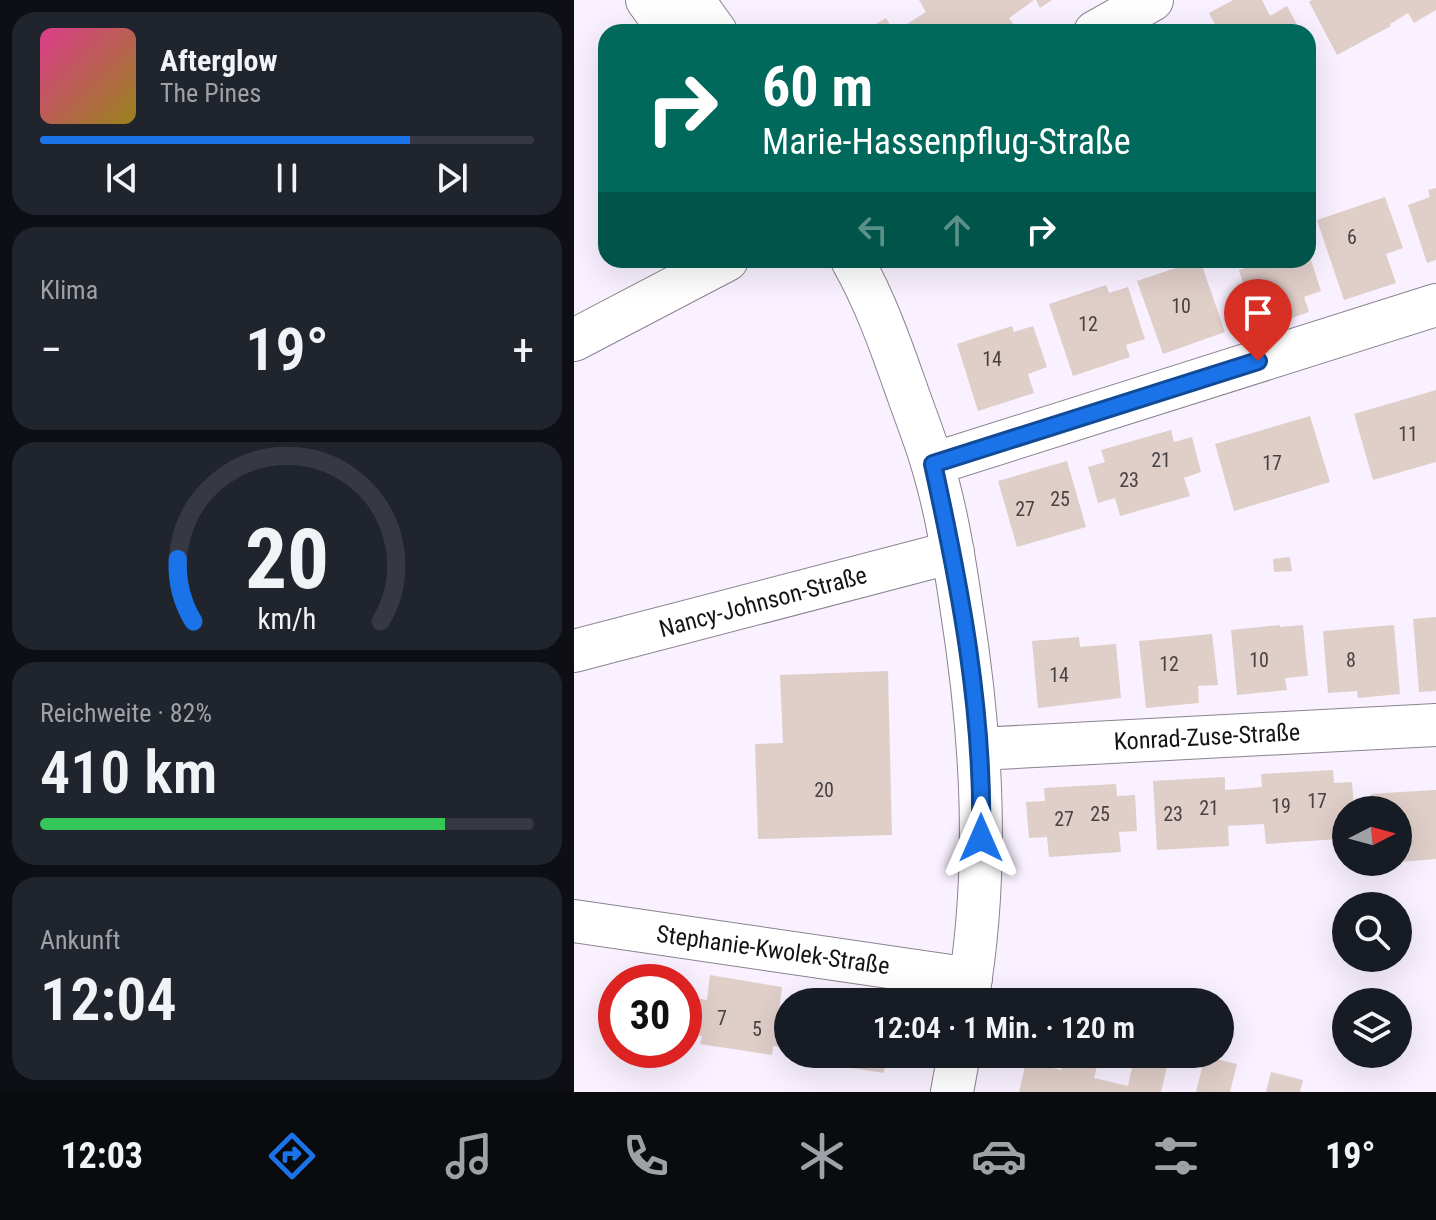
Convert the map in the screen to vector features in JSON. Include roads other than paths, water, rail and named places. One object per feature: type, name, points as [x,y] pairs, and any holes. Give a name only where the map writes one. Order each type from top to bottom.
[{"type":"street","points":[[647,0],[664,24]]},
{"type":"street","points":[[693,0],[710,24]]},
{"type":"street","points":[[1109,24],[1152,0]]},
{"type":"street","points":[[574,340],[712,268]]},
{"type":"street","points":[[856,268],[894,354],[933,464],[953,552],[977,714],[982,807],[978,936],[969,988]]},
{"type":"street","points":[[933,464],[1436,305]]},
{"type":"street","name":"Nancy-Johnson-Straße","points":[[574,651],[953,552]]},
{"type":"street","name":"Konrad-Zuse-Straße","points":[[978,749],[1436,725]]},
{"type":"street","name":"Stephanie-Kwolek-Straße","points":[[574,921],[952,988]]},
{"type":"street","points":[[952,1092],[956,1068]]}]
